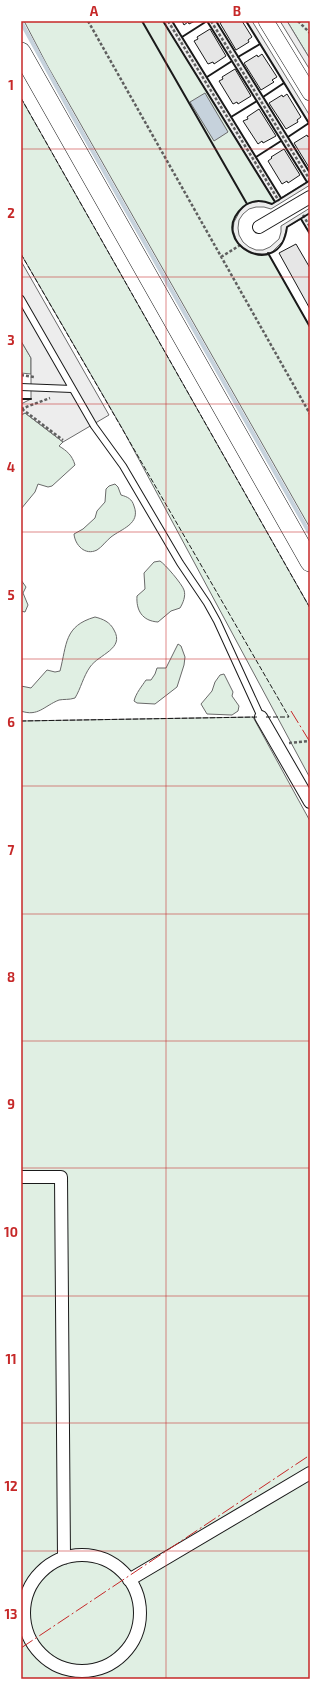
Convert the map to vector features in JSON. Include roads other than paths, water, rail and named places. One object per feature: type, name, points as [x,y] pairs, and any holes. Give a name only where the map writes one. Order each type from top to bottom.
[{"type":"highway","points":[[21,52],[310,562]]},
{"type":"street","points":[[266,21],[310,93]]},
{"type":"street","points":[[259,227],[310,197]]},
{"type":"street","points":[[261,717],[310,802]]},
{"type":"street","points":[[21,1177],[61,1177],[64,1558]]},
{"type":"street","points":[[129,1580],[310,1473]]},
{"type":"street","points":[[86,1555],[107,1560],[124,1572],[129,1580],[136,1591],[140,1612],[137,1633],[126,1652],[109,1665],[88,1675],[71,1675],[26,1643],[25,1601],[33,1582],[46,1567],[64,1558],[86,1555]]},
{"type":"lane","points":[[21,299],[94,426],[131,478],[180,563],[217,621],[261,717]]},
{"type":"lane","points":[[21,387],[72,389]]},
{"type":"waterway","points":[[21,22],[310,534]]}]
